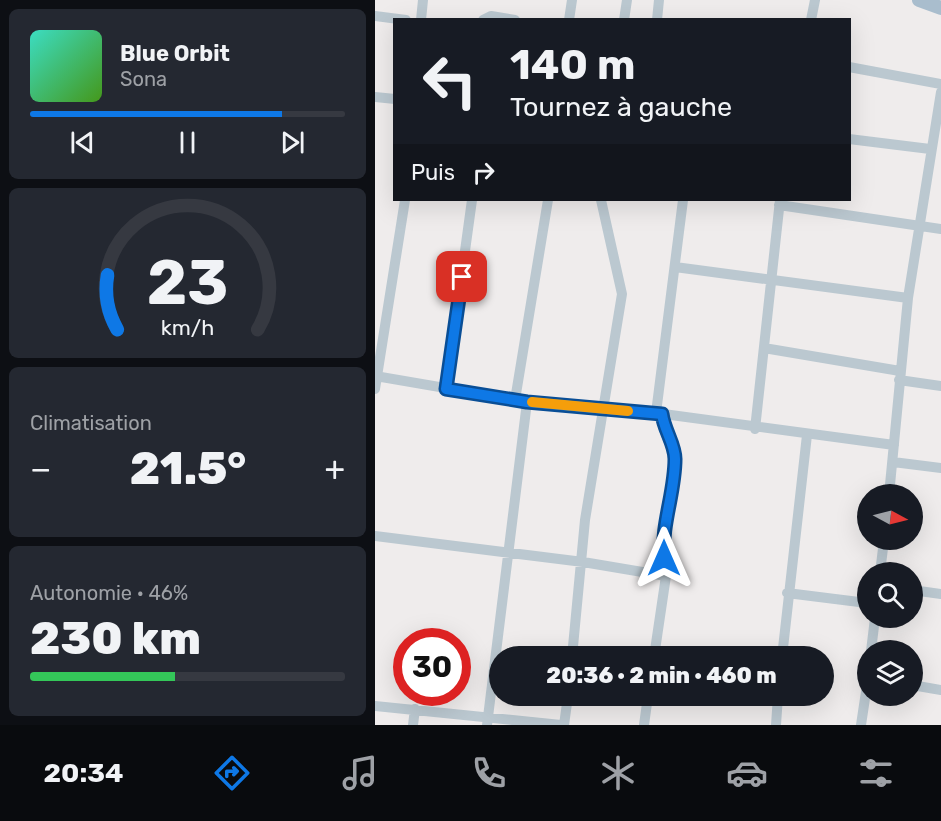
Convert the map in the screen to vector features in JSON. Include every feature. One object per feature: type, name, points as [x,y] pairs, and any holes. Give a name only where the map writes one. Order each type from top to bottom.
[{"type":"main road","points":[[919,0],[941,8]]},
{"type":"street","points":[[421,18],[423,0]]},
{"type":"street","points":[[569,18],[572,0]]},
{"type":"street","points":[[624,18],[627,0]]},
{"type":"street","points":[[657,18],[659,0]]},
{"type":"street","points":[[811,18],[815,0]]},
{"type":"street","points":[[375,16],[393,18]]},
{"type":"street","points":[[487,18],[491,16],[503,18]]},
{"type":"street","points":[[851,67],[941,84]]},
{"type":"street","points":[[375,97],[393,99]]},
{"type":"street","points":[[890,484],[907,298],[940,99]]},
{"type":"street","points":[[851,138],[930,149]]},
{"type":"street","points":[[375,389],[405,201]]},
{"type":"street","points":[[446,389],[471,201]]},
{"type":"street","points":[[487,722],[492,664],[509,552],[521,401],[548,201]]},
{"type":"street","points":[[573,646],[583,562],[585,519],[622,294],[601,201]]},
{"type":"street","points":[[656,646],[666,576],[662,540],[675,458],[659,414],[683,201]]},
{"type":"street","points":[[755,429],[779,202],[941,229]]},
{"type":"street","points":[[675,267],[907,298]]},
{"type":"street","points":[[764,348],[900,375],[941,386]]},
{"type":"street","points":[[376,376],[521,401],[659,414],[755,429],[894,445]]},
{"type":"street","points":[[783,646],[787,593],[807,435]]},
{"type":"street","points":[[893,462],[941,468]]},
{"type":"street","points":[[375,536],[583,562],[666,576]]},
{"type":"street","points":[[923,592],[941,594]]},
{"type":"street","points":[[787,593],[857,602]]},
{"type":"street","points":[[923,688],[941,690]]},
{"type":"street","points":[[375,706],[415,709],[487,722],[562,725],[566,706]]},
{"type":"street","points":[[644,725],[647,706]]},
{"type":"street","points":[[776,725],[778,706]]},
{"type":"street","points":[[861,725],[864,706]]},
{"type":"street","points":[[413,725],[415,709]]},
{"type":"slow traffic","points":[[532,402],[628,411]]},
{"type":"route","points":[[462,277],[446,389],[527,402],[662,414],[663,426],[675,458],[662,540],[664,558]]}]
